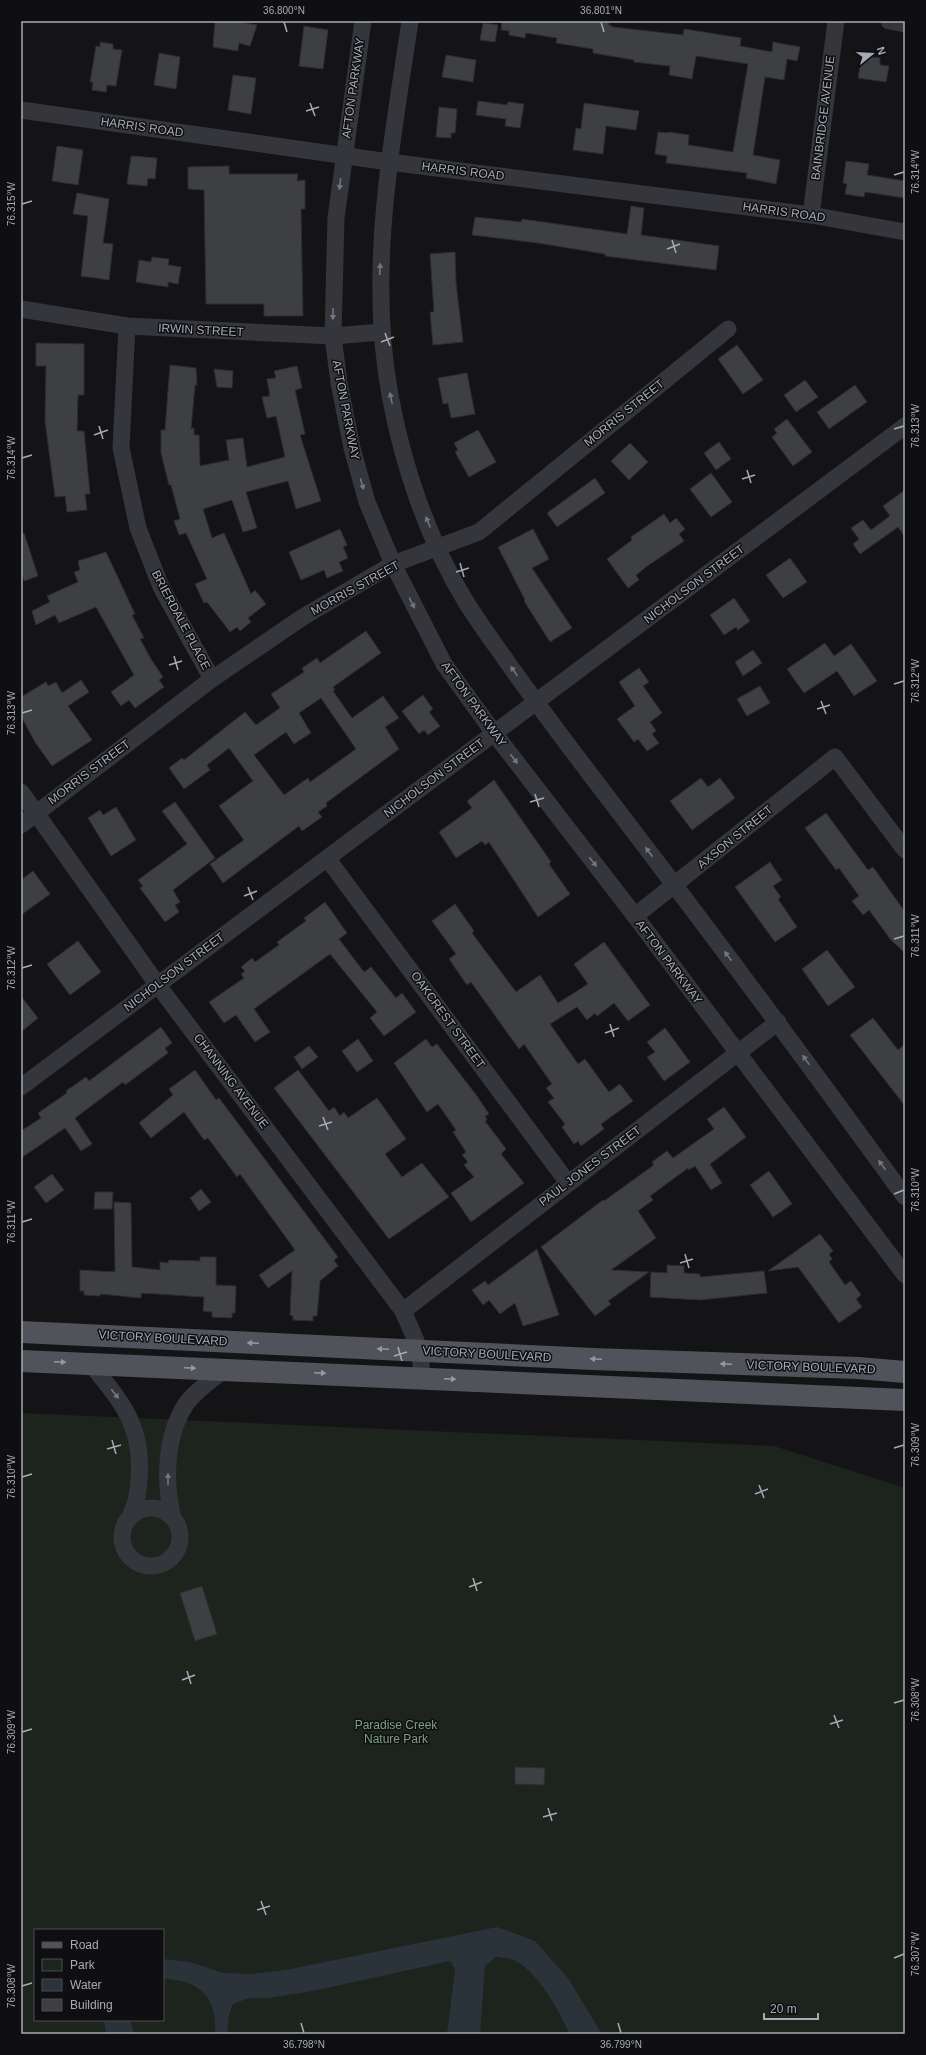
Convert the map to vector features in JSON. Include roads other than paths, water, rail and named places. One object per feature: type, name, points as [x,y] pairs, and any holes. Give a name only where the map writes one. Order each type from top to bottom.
[{"type":"main road","name":"VICTORY BOULEVARD","points":[[21,1332],[593,1359],[858,1368],[905,1372]]},
{"type":"main road","points":[[21,1361],[905,1400]]},
{"type":"street","name":"AFTON PARKWAY","points":[[363,21],[336,218],[333,336],[338,383],[352,448],[367,502],[393,564],[444,664],[494,733],[635,916],[905,1275]]},
{"type":"street","points":[[410,21],[389,162],[379,278],[382,332],[390,395],[406,458],[420,503],[438,548],[466,602],[536,703],[778,1022],[905,1197]]},
{"type":"street","name":"BAINBRIDGE AVENUE","points":[[811,215],[836,21]]},
{"type":"street","points":[[889,21],[905,24]]},
{"type":"street","name":"HARRIS ROAD","points":[[21,110],[389,162],[811,215],[905,232]]},
{"type":"street","name":"IRWIN STREET","points":[[21,309],[127,326],[333,336],[382,332]]},
{"type":"street","name":"BRIERDALE PLACE","points":[[127,326],[121,448],[138,528],[161,587],[212,679]]},
{"type":"street","name":"MORRIS STREET","points":[[21,825],[212,679],[303,617],[393,564],[479,532],[728,329]]},
{"type":"street","name":"NICHOLSON STREET","points":[[21,1087],[905,426]]},
{"type":"street","name":"AXSON STREET","points":[[635,916],[834,757],[905,850]]},
{"type":"street","name":"CHANNING AVENUE","points":[[21,792],[157,984],[403,1311],[420,1350],[422,1378]]},
{"type":"street","name":"OAKCREST STREET","points":[[328,858],[568,1183]]},
{"type":"street","name":"PAUL JONES STREET","points":[[403,1311],[778,1022]]},
{"type":"street","points":[[91,1364],[124,1405],[132,1421],[139,1448],[139,1474],[136,1505],[124,1523],[121,1535],[122,1546],[128,1556],[137,1564],[148,1567],[160,1565],[170,1560],[177,1551],[180,1537],[179,1528],[173,1518],[164,1510],[153,1507],[141,1508],[131,1514]]},
{"type":"street","points":[[173,1518],[168,1488],[168,1460],[178,1422],[186,1404],[201,1388],[225,1369]]},
{"type":"water","points":[[497,1927],[535,1941],[568,1978],[602,2034],[570,2034],[560,2014],[530,1971],[511,1959],[496,1957],[485,1966],[480,2034],[447,2034],[455,1969],[450,1961],[313,1991],[269,1998],[249,1998],[233,2004],[229,2015],[227,2034],[215,2034],[213,2010],[204,1993],[187,1983],[164,1979],[164,1959],[190,1962],[223,1973],[249,1974],[286,1970]]},
{"type":"water","points":[[104,2021],[130,2021],[134,2034],[106,2034]]},
{"type":"park label","name":"Paradise Creek Nature Park","points":[[396,1732]]}]
